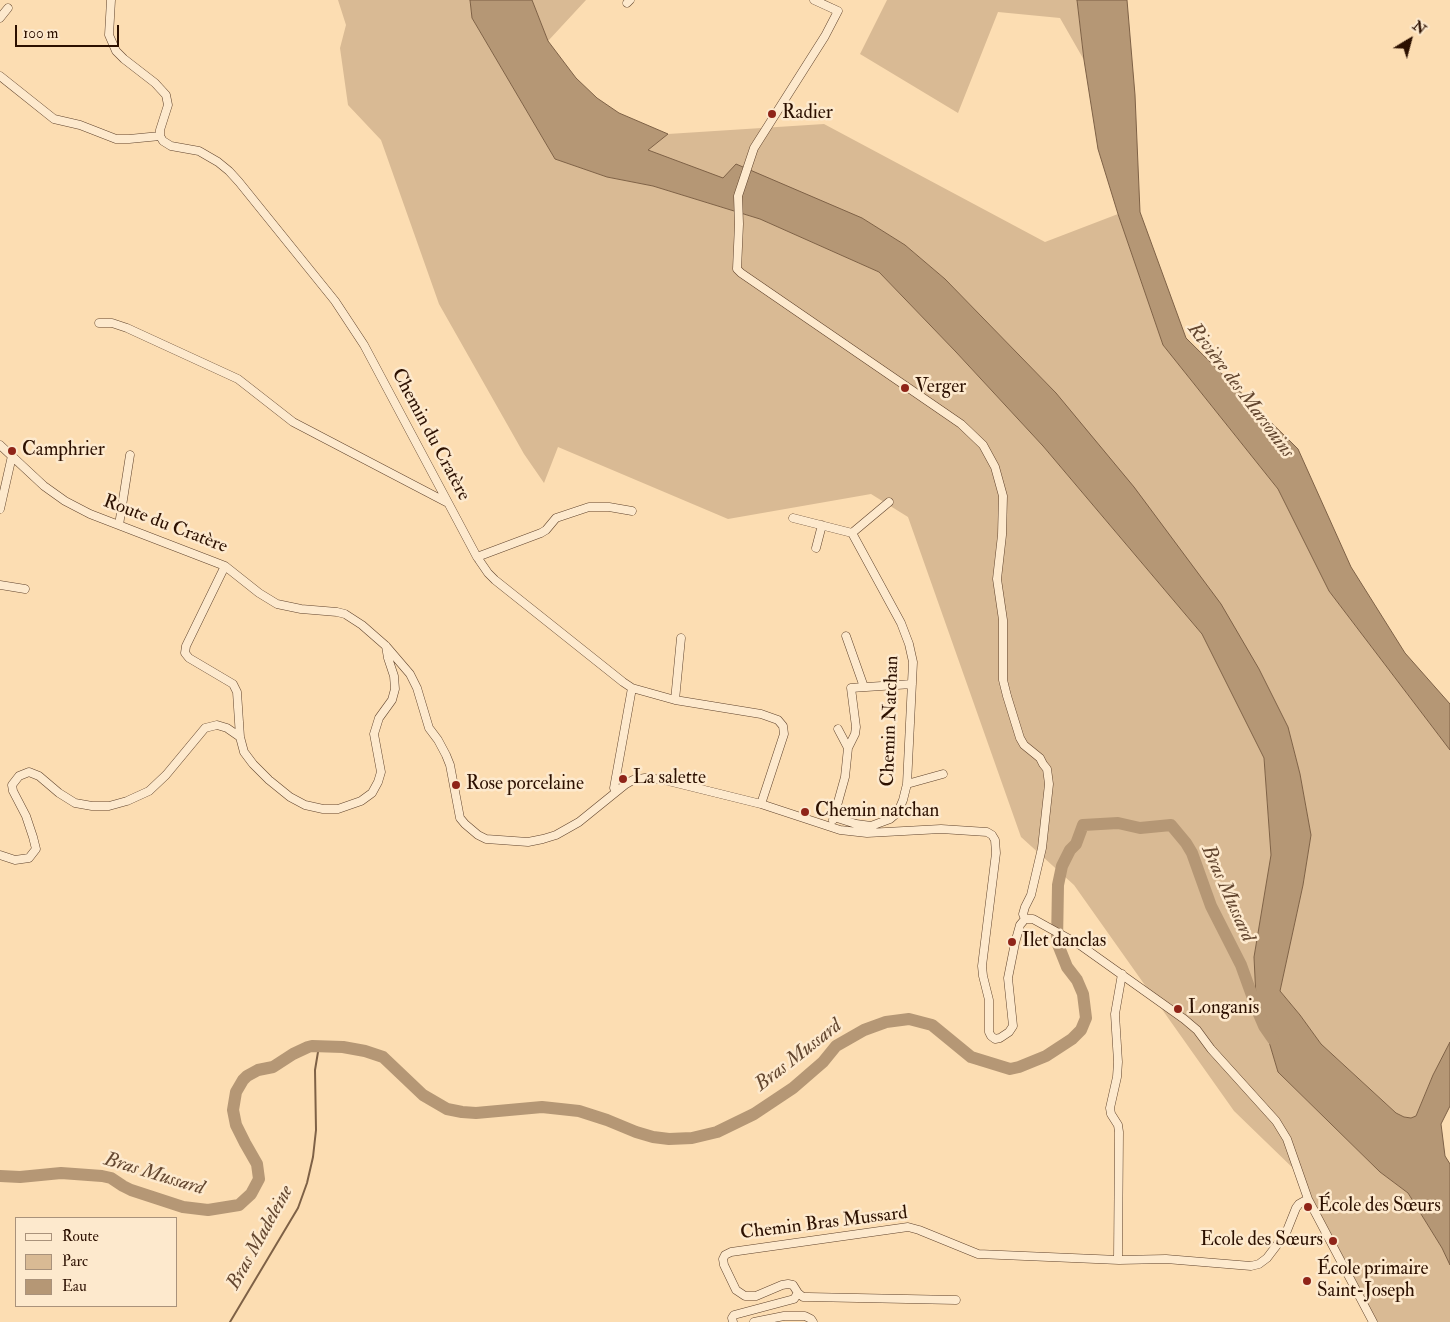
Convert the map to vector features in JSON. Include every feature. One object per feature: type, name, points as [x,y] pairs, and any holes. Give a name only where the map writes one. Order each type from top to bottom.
[{"type":"street","points":[[0,76],[54,119],[80,125],[116,139],[160,136],[161,124],[168,105],[166,95],[155,83],[124,60],[116,51],[109,35],[110,0]]},
{"type":"street","points":[[814,0],[838,11],[825,36],[754,148],[738,196],[737,268],[748,278],[961,424],[983,445],[995,467],[1003,496],[1002,535],[997,579],[1003,620],[1003,680],[1006,696],[1020,738],[1024,745],[1040,758],[1047,769],[1050,784],[1042,848],[1023,914],[1026,919],[1033,919],[1080,945],[1184,1019],[1197,1030],[1211,1049],[1276,1121],[1286,1139],[1308,1199],[1373,1322]]},
{"type":"street","points":[[0,18],[8,8]]},
{"type":"street","name":"Chemin du Cratère","points":[[160,136],[163,141],[171,146],[199,151],[208,156],[240,182],[336,301],[364,345],[477,557],[495,580],[632,688],[675,700],[761,714],[778,720],[783,726],[784,734],[761,804]]},
{"type":"street","points":[[99,323],[112,323],[127,328],[238,379],[293,422],[448,503]]},
{"type":"street","name":"Route du Cratère","points":[[0,445],[44,486],[65,501],[90,514],[225,566],[263,596],[277,604],[301,609],[337,612],[345,614],[362,625],[386,646],[410,674],[417,688],[429,728],[443,749],[450,765],[460,818],[478,835],[486,838],[528,842],[543,840],[579,822],[616,791],[633,780],[645,778],[664,780],[761,804],[840,830],[867,833],[963,829],[986,832],[995,840],[996,853],[982,976],[990,1005],[989,1032],[995,1039],[1000,1038],[1013,1026],[1008,978],[1020,925],[1026,919]]},
{"type":"street","points":[[119,525],[130,455]]},
{"type":"street","points":[[0,509],[12,456]]},
{"type":"street","points":[[794,518],[852,533],[889,502]]},
{"type":"street","points":[[477,557],[541,533],[556,518],[589,507],[609,507],[632,511]]},
{"type":"street","points":[[816,548],[822,525]]},
{"type":"street","name":"Chemin Natchan","points":[[834,817],[856,824],[871,826],[890,820],[898,812],[907,784],[913,662],[901,623],[852,533]]},
{"type":"street","points":[[225,566],[186,646],[185,653],[189,658],[233,684],[237,692],[240,737],[244,752],[253,764],[290,797],[305,805],[323,809],[338,809],[361,801],[372,793],[378,782],[381,772],[374,734],[378,718],[392,700],[395,689],[394,676],[386,646]]},
{"type":"street","points":[[0,585],[25,589]]},
{"type":"street","points":[[846,636],[864,688]]},
{"type":"street","points":[[675,700],[681,638]]},
{"type":"street","points":[[831,827],[845,777],[848,748],[855,734],[856,727],[851,688],[912,684]]},
{"type":"street","points":[[616,791],[614,788],[632,688]]},
{"type":"street","points":[[0,855],[15,860],[29,858],[36,849],[26,816],[13,791],[12,785],[19,776],[29,772],[39,776],[58,793],[75,803],[109,806],[127,801],[150,790],[166,776],[205,728],[217,725],[227,728],[240,737]]},
{"type":"street","points":[[838,729],[848,748]]},
{"type":"street","points":[[907,784],[942,774]]},
{"type":"street","points":[[1118,1260],[1119,1132],[1118,1125],[1111,1114],[1110,1108],[1117,1076],[1115,1014],[1122,974]]},
{"type":"street","name":"Chemin Bras Mussard","points":[[956,1300],[803,1297],[798,1293],[794,1285],[788,1284],[756,1296],[745,1296],[736,1290],[724,1265],[724,1257],[731,1252],[908,1227],[978,1254],[1118,1260],[1166,1259],[1250,1266],[1260,1264],[1267,1258],[1286,1233],[1296,1208],[1308,1199]]},
{"type":"street","points":[[733,1322],[732,1318],[734,1315],[794,1299],[798,1293]]},
{"type":"street","points":[[754,1322],[784,1316],[805,1316],[814,1322]]},
{"type":"green space","points":[[338,0],[470,0],[472,18],[555,159],[607,177],[653,186],[760,219],[879,272],[1043,446],[1202,634],[1264,758],[1271,855],[1254,957],[1256,998],[1278,1072],[1380,1172],[1408,1193],[1442,1248],[1450,1265],[1450,1322],[1373,1322],[1297,1172],[1234,1111],[1074,885],[1021,837],[908,517],[871,494],[728,519],[558,447],[544,483],[524,454],[439,304],[381,140],[348,105],[340,48],[346,25]]},
{"type":"green space","points":[[532,0],[586,0],[548,41]]},
{"type":"green space","points":[[887,0],[1077,0],[1084,60],[1060,18],[998,12],[958,113],[860,54]]},
{"type":"green space","points":[[824,124],[1045,242],[1118,214],[1163,345],[1278,489],[1329,591],[1450,750],[1450,1042],[1433,1075],[1416,1116],[1411,1118],[1404,1117],[1396,1113],[1321,1044],[1280,991],[1303,885],[1311,835],[1300,774],[1288,727],[1259,669],[1056,393],[945,279],[905,245],[862,218],[723,179],[647,150],[668,134]]},
{"type":"water","points":[[470,0],[532,0],[548,41],[576,78],[597,98],[619,113],[668,134],[648,150],[723,178],[736,164],[862,218],[905,245],[945,279],[1056,393],[1134,487],[1221,604],[1259,669],[1288,727],[1300,774],[1311,835],[1303,885],[1280,991],[1321,1044],[1396,1113],[1404,1117],[1411,1118],[1416,1116],[1433,1075],[1450,1042],[1450,1106],[1441,1124],[1445,1156],[1450,1164],[1450,1265],[1442,1248],[1408,1193],[1380,1172],[1278,1072],[1256,998],[1254,957],[1271,855],[1264,758],[1202,634],[1043,446],[879,272],[760,219],[653,186],[607,177],[555,159],[472,18]]},
{"type":"water","points":[[1077,0],[1127,0],[1135,95],[1140,212],[1186,338],[1298,449],[1351,567],[1405,653],[1450,704],[1450,750],[1329,591],[1278,489],[1163,345],[1098,149]]},
{"type":"waterway","name":"Bras Mussard","points":[[0,1176],[20,1177],[61,1173],[102,1176],[111,1178],[131,1190],[183,1207],[208,1210],[239,1205],[251,1194],[259,1179],[257,1164],[236,1125],[233,1110],[236,1092],[247,1076],[258,1070],[273,1067],[293,1054],[312,1046],[343,1047],[383,1057],[423,1095],[447,1109],[476,1113],[542,1107],[579,1111],[636,1132],[669,1139],[692,1138],[717,1132],[754,1114],[793,1088],[823,1062],[836,1046],[864,1030],[886,1022],[909,1019],[932,1025],[971,1057],[1010,1069],[1019,1067],[1046,1056],[1072,1039],[1081,1030],[1086,1018],[1083,994],[1077,980],[1067,967],[1057,942],[1058,885],[1062,866],[1070,850],[1076,844],[1083,825],[1118,823],[1140,828],[1171,825],[1192,853],[1211,906],[1241,965],[1264,1026],[1273,1039]]},
{"type":"waterway","name":"Bras Madeleine","points":[[230,1322],[298,1208],[307,1183],[313,1157],[316,1130],[315,1070],[319,1046]]},
{"type":"place","name":"Radier","points":[[772,114]]},
{"type":"place","name":"Verger","points":[[905,388]]},
{"type":"place","name":"Camphrier","points":[[12,451]]},
{"type":"place","name":"La salette","points":[[623,779]]},
{"type":"place","name":"Rose porcelaine","points":[[456,785]]},
{"type":"place","name":"Chemin natchan","points":[[805,812]]},
{"type":"place","name":"Ilet danclas","points":[[1012,942]]},
{"type":"place","name":"Longanis","points":[[1178,1009]]},
{"type":"place","name":"École des Sœurs","points":[[1308,1207]]},
{"type":"place","name":"Ecole des Sœurs","points":[[1333,1241]]},
{"type":"place","name":"École primaire Saint-Joseph","points":[[1307,1281]]},
{"type":"water label","name":"Rivière des Marsouins","points":[[1240,391]]}]
